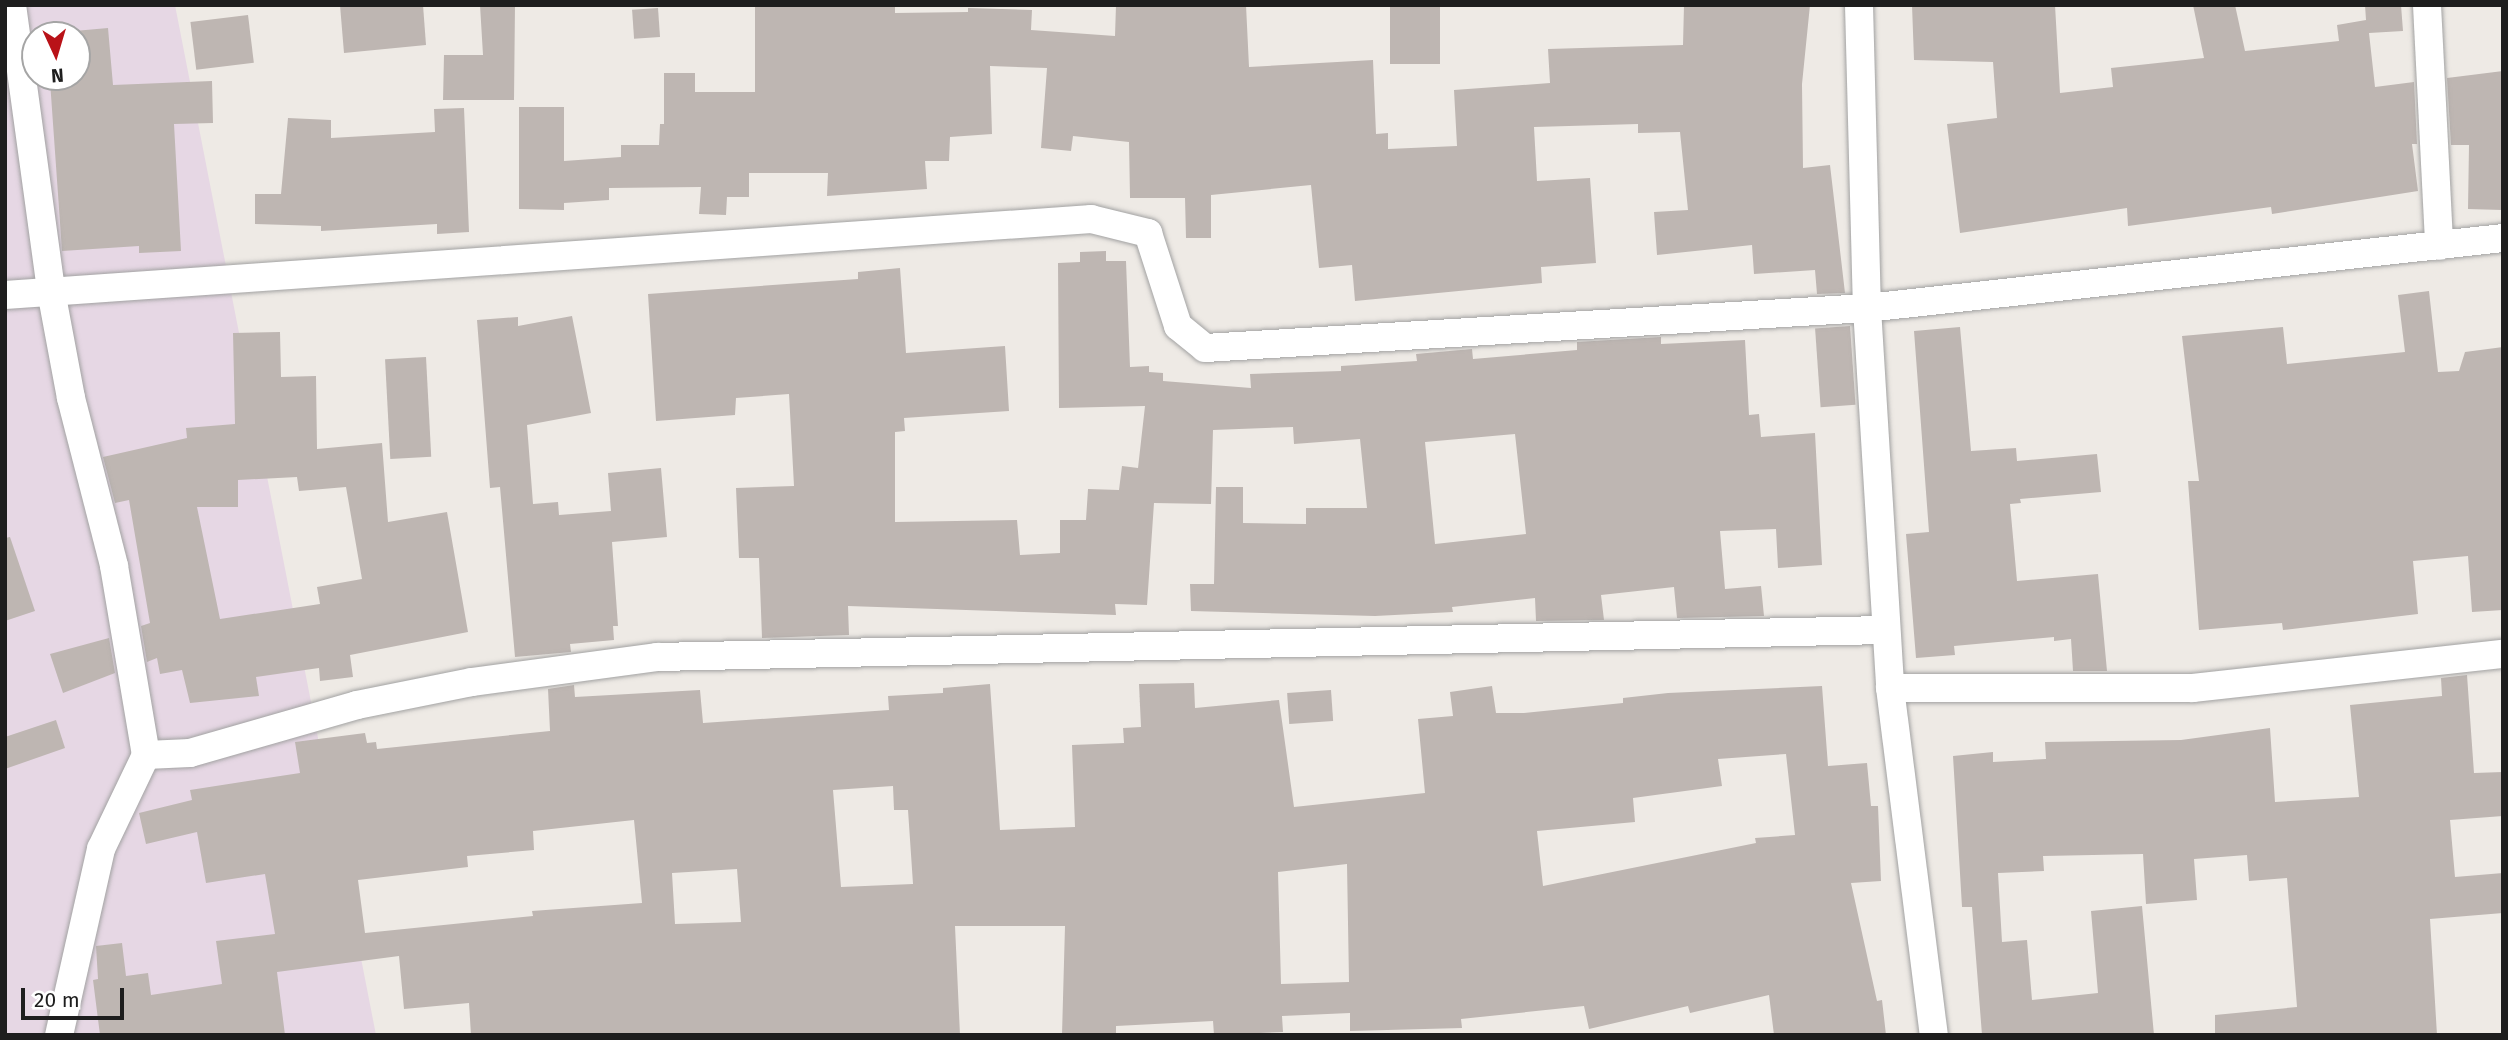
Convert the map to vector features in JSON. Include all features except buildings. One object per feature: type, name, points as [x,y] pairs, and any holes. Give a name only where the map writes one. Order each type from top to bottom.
[{"type":"street","points":[[12,5],[51,291],[71,398],[114,566],[146,755],[101,849],[59,1035]]},
{"type":"street","points":[[1859,5],[1867,307],[1890,688],[1934,1035]]},
{"type":"street","points":[[2427,5],[2439,246]]},
{"type":"street","points":[[5,295],[1091,219],[1148,233],[1178,326],[1205,348],[1867,307],[2503,238]]},
{"type":"street","points":[[146,755],[190,754],[357,705],[471,682],[657,657],[1886,630]]},
{"type":"street","points":[[1890,688],[2193,688],[2503,654]]},
{"type":"shaded area","points":[[5,5],[175,5],[376,1035],[5,1035]]}]
